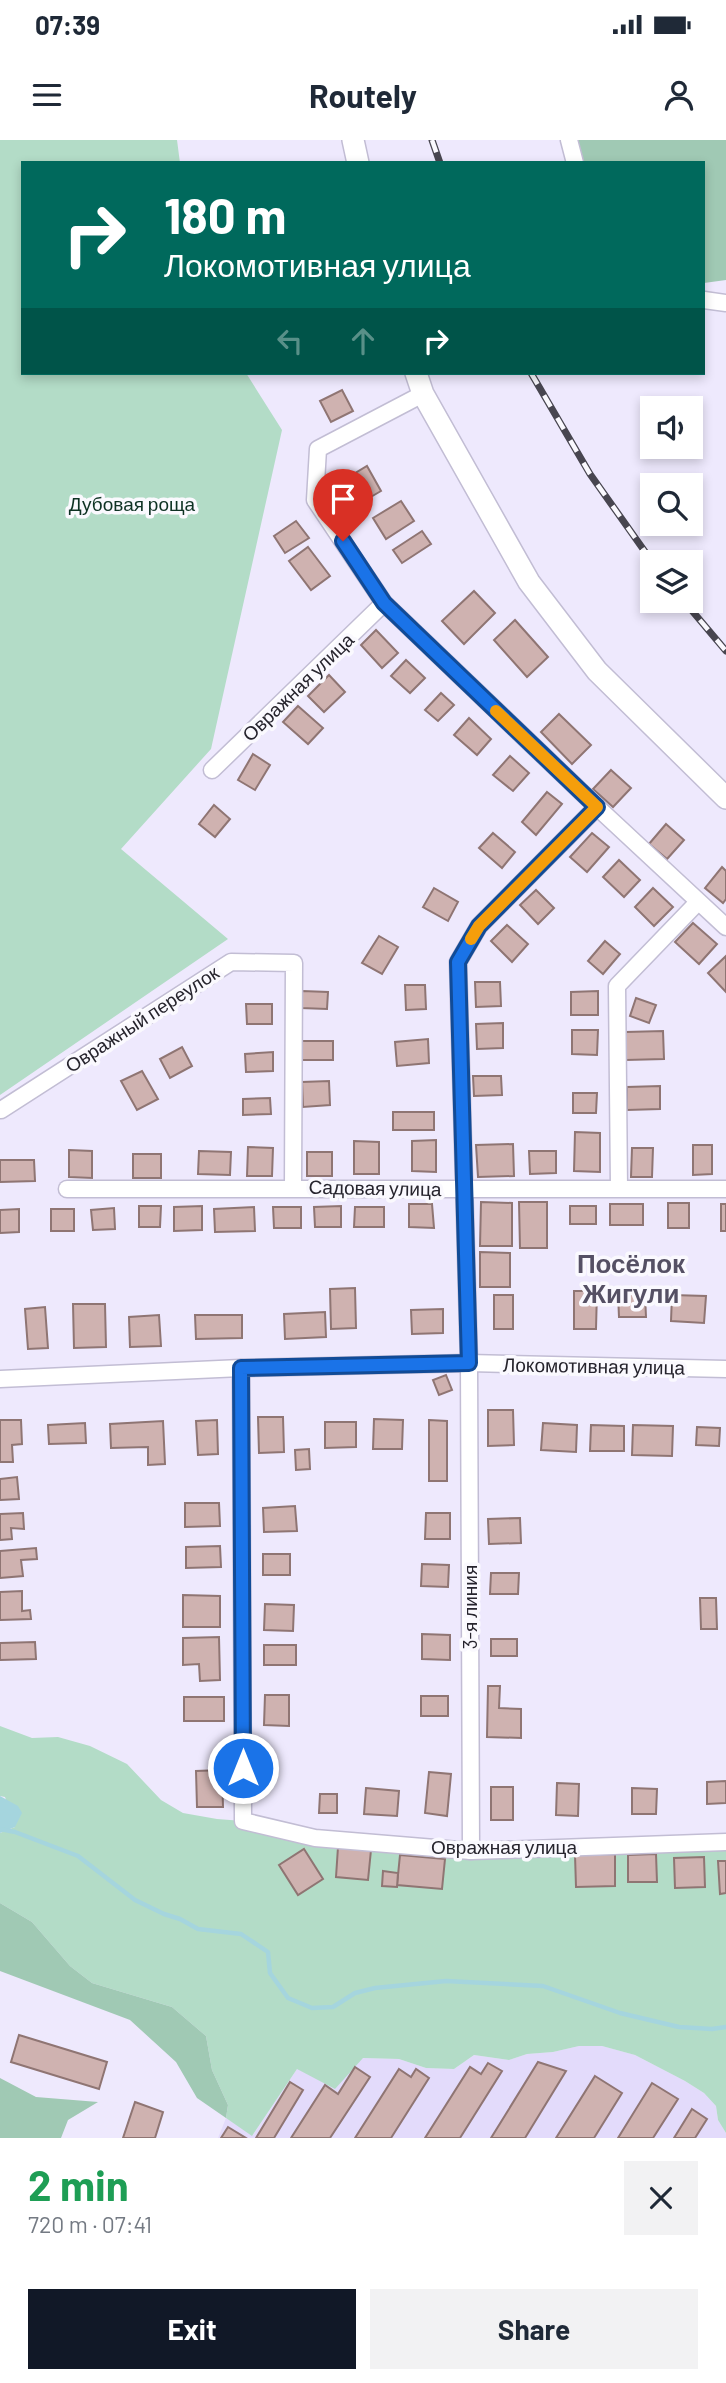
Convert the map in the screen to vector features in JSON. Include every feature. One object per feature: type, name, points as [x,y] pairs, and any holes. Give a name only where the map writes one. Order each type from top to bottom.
[{"type":"street","points":[[352,140],[357,161]]},
{"type":"street","points":[[569,140],[574,161]]},
{"type":"street","points":[[705,300],[725,303]]},
{"type":"street","points":[[417,375],[423,394],[529,582],[597,671],[726,798]]},
{"type":"street","points":[[423,394],[318,449],[315,500],[384,603],[726,927]]},
{"type":"street","name":"Овражная улица","points":[[212,770],[384,603]]},
{"type":"street","name":"3-я линия","points":[[471,1851],[469,1363],[458,962],[479,926],[597,807]]},
{"type":"street","points":[[619,1188],[617,986],[698,902]]},
{"type":"street","name":"Овражный переулок","points":[[1,1110],[231,962],[294,963],[293,1187]]},
{"type":"street","name":"Садовая улица","points":[[66,1188],[726,1189]]},
{"type":"street","name":"Локомотивная улица","points":[[0,1379],[241,1368],[469,1363],[726,1369]]},
{"type":"street","name":"Овражная улица","points":[[241,1368],[243,1821],[315,1838],[471,1851],[726,1842]]},
{"type":"shaded area","points":[[570,140],[726,140],[726,280],[705,283],[705,161],[580,161]]},
{"type":"shaded area","points":[[0,1796],[18,1806],[22,1813],[15,1827],[0,1833]]},
{"type":"shaded area","points":[[0,1903],[32,1922],[70,1966],[92,1983],[172,2007],[206,2036],[212,2070],[228,2105],[226,2118],[197,2098],[176,2062],[130,2020],[0,1971]]},
{"type":"shaded area","points":[[579,2046],[602,2046],[635,2055],[685,2081],[704,2093],[716,2106],[718,2120],[726,2138],[218,2138],[226,2118],[253,2135],[297,2069],[363,2058],[399,2059],[426,2068],[454,2069],[474,2055],[509,2060],[527,2054]]},
{"type":"shaded area","points":[[0,2078],[36,2097],[98,2102],[68,2120],[61,2138],[0,2138]]},
{"type":"green space","name":"Дубовая роща","points":[[0,140],[177,140],[180,161],[21,161],[21,375],[247,375],[282,430],[211,749],[121,849],[228,939],[0,1095]]},
{"type":"green space","points":[[0,1726],[32,1738],[58,1737],[90,1746],[127,1764],[161,1800],[183,1813],[217,1819],[471,1851],[726,1842],[726,2133],[718,2120],[716,2106],[704,2093],[685,2081],[635,2055],[602,2046],[579,2046],[527,2054],[509,2060],[474,2055],[454,2069],[426,2068],[399,2059],[363,2058],[335,2089],[297,2069],[252,2136],[226,2118],[228,2105],[212,2070],[206,2036],[172,2007],[92,1983],[70,1966],[32,1922],[0,1903],[0,1833],[15,1827],[5,1797],[0,1796]]},
{"type":"building","points":[[342,390],[353,411],[331,422],[320,401]]},
{"type":"building","points":[[367,466],[381,491],[357,505],[342,481]]},
{"type":"building","points":[[401,501],[414,521],[386,539],[373,518]]},
{"type":"building","points":[[296,521],[309,538],[285,553],[274,536]]},
{"type":"building","points":[[422,531],[431,544],[402,563],[393,550]]},
{"type":"building","points":[[308,547],[330,576],[311,590],[289,561]]},
{"type":"building","points":[[474,591],[495,613],[464,644],[442,621]]},
{"type":"building","points":[[515,620],[548,657],[527,677],[494,640]]},
{"type":"building","points":[[376,630],[398,653],[382,668],[361,645]]},
{"type":"building","points":[[406,660],[425,678],[410,693],[391,676]]},
{"type":"building","points":[[329,675],[345,692],[324,712],[308,696]]},
{"type":"building","points":[[441,693],[454,705],[438,721],[425,710]]},
{"type":"building","points":[[298,706],[323,728],[308,744],[283,722]]},
{"type":"building","points":[[559,714],[591,745],[572,764],[541,732]]},
{"type":"building","points":[[469,718],[491,739],[477,755],[454,735]]},
{"type":"building","points":[[253,754],[270,765],[255,790],[238,780]]},
{"type":"building","points":[[510,756],[529,773],[513,791],[493,775]]},
{"type":"building","points":[[611,770],[631,788],[613,807],[593,789]]},
{"type":"building","points":[[547,792],[562,804],[536,835],[522,822]]},
{"type":"building","points":[[214,805],[230,819],[215,837],[199,824]]},
{"type":"building","points":[[666,824],[684,840],[667,859],[649,844]]},
{"type":"building","points":[[493,833],[515,852],[502,868],[479,848]]},
{"type":"building","points":[[592,833],[609,847],[587,872],[570,857]]},
{"type":"building","points":[[619,860],[640,880],[624,897],[603,877]]},
{"type":"building","points":[[722,867],[726,871],[726,899],[723,903],[705,888]]},
{"type":"building","points":[[434,888],[458,902],[448,921],[423,907]]},
{"type":"building","points":[[653,888],[673,907],[654,926],[635,907]]},
{"type":"building","points":[[536,890],[554,908],[538,924],[520,905]]},
{"type":"building","points":[[693,923],[717,944],[699,964],[675,942]]},
{"type":"building","points":[[507,925],[528,944],[512,962],[491,941]]},
{"type":"building","points":[[379,936],[398,947],[382,974],[362,963]]},
{"type":"building","points":[[605,941],[620,954],[603,974],[588,961]]},
{"type":"building","points":[[726,956],[726,992],[708,973]]},
{"type":"building","points":[[475,982],[500,982],[501,1006],[476,1007]]},
{"type":"building","points":[[405,985],[425,985],[426,1009],[406,1010]]},
{"type":"building","points":[[302,991],[328,992],[327,1009],[301,1008]]},
{"type":"building","points":[[598,991],[598,1015],[571,1015],[571,992]]},
{"type":"building","points":[[636,998],[656,1005],[649,1023],[630,1016]]},
{"type":"building","points":[[246,1004],[272,1004],[272,1024],[247,1024]]},
{"type":"building","points":[[503,1023],[503,1048],[477,1049],[476,1024]]},
{"type":"building","points":[[572,1030],[598,1030],[597,1055],[572,1054]]},
{"type":"building","points":[[663,1031],[664,1059],[626,1060],[626,1032]]},
{"type":"building","points":[[428,1039],[429,1063],[397,1066],[395,1042]]},
{"type":"building","points":[[301,1041],[333,1041],[333,1060],[301,1060]]},
{"type":"building","points":[[182,1047],[192,1066],[170,1078],[160,1059]]},
{"type":"building","points":[[273,1052],[273,1071],[246,1072],[245,1054]]},
{"type":"building","points":[[142,1071],[158,1099],[137,1110],[121,1081]]},
{"type":"building","points":[[473,1076],[501,1076],[502,1095],[474,1096]]},
{"type":"building","points":[[329,1081],[330,1105],[303,1107],[302,1082]]},
{"type":"building","points":[[660,1086],[660,1109],[627,1110],[627,1087]]},
{"type":"building","points":[[573,1093],[597,1093],[596,1113],[573,1113]]},
{"type":"building","points":[[270,1098],[271,1114],[243,1115],[243,1099]]},
{"type":"building","points":[[393,1112],[434,1112],[434,1130],[393,1130]]},
{"type":"building","points":[[575,1132],[600,1133],[600,1172],[574,1171]]},
{"type":"building","points":[[436,1140],[436,1172],[412,1171],[412,1141]]},
{"type":"building","points":[[354,1141],[379,1142],[379,1174],[354,1174]]},
{"type":"building","points":[[513,1144],[514,1176],[478,1177],[476,1145]]},
{"type":"building","points":[[693,1145],[712,1145],[712,1174],[693,1175]]},
{"type":"building","points":[[248,1147],[273,1148],[272,1176],[247,1176]]},
{"type":"building","points":[[632,1148],[653,1148],[652,1177],[631,1177]]},
{"type":"building","points":[[69,1150],[92,1151],[92,1178],[69,1177]]},
{"type":"building","points":[[199,1151],[231,1152],[230,1175],[198,1174]]},
{"type":"building","points":[[529,1151],[556,1151],[556,1173],[530,1174]]},
{"type":"building","points":[[307,1152],[332,1152],[332,1176],[307,1176]]},
{"type":"building","points":[[133,1154],[161,1154],[161,1178],[133,1178]]},
{"type":"building","points":[[0,1160],[34,1160],[35,1181],[0,1182]]},
{"type":"building","points":[[481,1202],[512,1203],[512,1246],[480,1246]]},
{"type":"building","points":[[519,1202],[547,1202],[547,1248],[520,1248]]},
{"type":"building","points":[[668,1203],[689,1203],[689,1228],[668,1228]]},
{"type":"building","points":[[409,1204],[432,1204],[434,1228],[409,1227]]},
{"type":"building","points":[[610,1204],[643,1204],[643,1225],[610,1225]]},
{"type":"building","points":[[721,1204],[726,1204],[726,1231],[721,1231]]},
{"type":"building","points":[[139,1206],[161,1206],[160,1227],[139,1227]]},
{"type":"building","points":[[202,1206],[202,1230],[174,1231],[174,1207]]},
{"type":"building","points":[[341,1206],[341,1227],[315,1227],[314,1207]]},
{"type":"building","points":[[570,1206],[596,1206],[596,1224],[570,1224]]},
{"type":"building","points":[[254,1207],[255,1231],[215,1232],[214,1209]]},
{"type":"building","points":[[273,1207],[301,1207],[301,1228],[274,1228]]},
{"type":"building","points":[[355,1207],[384,1207],[384,1227],[354,1227]]},
{"type":"building","points":[[114,1208],[115,1229],[93,1230],[91,1210]]},
{"type":"building","points":[[19,1209],[19,1232],[0,1233],[0,1210]]},
{"type":"building","points":[[51,1209],[74,1209],[74,1231],[51,1231]]},
{"type":"building","points":[[480,1252],[510,1253],[510,1287],[480,1287]]},
{"type":"building","points":[[355,1288],[356,1328],[331,1329],[330,1289]]},
{"type":"building","points":[[574,1291],[597,1291],[596,1329],[574,1329]]},
{"type":"building","points":[[618,1294],[645,1294],[646,1317],[619,1317]]},
{"type":"building","points":[[494,1295],[513,1295],[513,1329],[494,1329]]},
{"type":"building","points":[[672,1295],[706,1296],[704,1323],[671,1321]]},
{"type":"building","points":[[73,1304],[105,1304],[106,1347],[74,1348]]},
{"type":"building","points":[[45,1307],[48,1348],[28,1349],[25,1309]]},
{"type":"building","points":[[443,1309],[443,1333],[412,1334],[411,1310]]},
{"type":"building","points":[[325,1312],[326,1337],[285,1339],[284,1314]]},
{"type":"building","points":[[159,1315],[161,1346],[130,1347],[129,1317]]},
{"type":"building","points":[[195,1315],[242,1315],[242,1338],[196,1339]]},
{"type":"building","points":[[446,1375],[452,1390],[439,1395],[433,1380]]},
{"type":"building","points":[[488,1410],[513,1410],[514,1445],[488,1446]]},
{"type":"building","points":[[258,1417],[283,1417],[284,1452],[259,1453]]},
{"type":"building","points":[[374,1419],[403,1420],[402,1449],[373,1449]]},
{"type":"building","points":[[0,1420],[21,1420],[22,1444],[12,1445],[13,1462],[0,1462]]},
{"type":"building","points":[[217,1420],[218,1454],[198,1455],[196,1421]]},
{"type":"building","points":[[429,1420],[447,1421],[447,1481],[429,1481]]},
{"type":"building","points":[[163,1421],[165,1464],[148,1465],[148,1447],[111,1448],[110,1424]]},
{"type":"building","points":[[325,1422],[356,1422],[356,1447],[325,1448]]},
{"type":"building","points":[[85,1423],[86,1443],[49,1444],[48,1425]]},
{"type":"building","points":[[543,1423],[577,1425],[576,1452],[541,1450]]},
{"type":"building","points":[[591,1425],[624,1426],[624,1451],[590,1451]]},
{"type":"building","points":[[633,1425],[673,1426],[672,1456],[632,1455]]},
{"type":"building","points":[[697,1427],[720,1428],[719,1446],[696,1445]]},
{"type":"building","points":[[309,1449],[310,1469],[296,1470],[295,1450]]},
{"type":"building","points":[[17,1477],[19,1499],[0,1500],[0,1479]]},
{"type":"building","points":[[185,1503],[219,1503],[220,1526],[185,1527]]},
{"type":"building","points":[[295,1506],[297,1531],[264,1532],[263,1508]]},
{"type":"building","points":[[23,1513],[24,1529],[11,1528],[12,1539],[0,1540],[0,1514]]},
{"type":"building","points":[[426,1513],[450,1513],[450,1539],[425,1539]]},
{"type":"building","points":[[520,1518],[521,1543],[489,1544],[488,1519]]},
{"type":"building","points":[[220,1546],[221,1567],[186,1568],[186,1547]]},
{"type":"building","points":[[36,1548],[37,1559],[21,1560],[23,1576],[0,1578],[0,1551]]},
{"type":"building","points":[[263,1554],[290,1554],[290,1575],[263,1575]]},
{"type":"building","points":[[422,1564],[449,1565],[448,1587],[421,1586]]},
{"type":"building","points":[[491,1573],[519,1573],[518,1594],[490,1594]]},
{"type":"building","points":[[22,1591],[22,1611],[30,1610],[31,1619],[0,1620],[0,1592]]},
{"type":"building","points":[[183,1595],[220,1596],[220,1627],[183,1627]]},
{"type":"building","points":[[700,1598],[716,1598],[717,1629],[701,1629]]},
{"type":"building","points":[[265,1604],[294,1605],[293,1631],[264,1630]]},
{"type":"building","points":[[422,1634],[450,1635],[450,1660],[422,1659]]},
{"type":"building","points":[[219,1637],[220,1680],[200,1681],[199,1664],[183,1665],[183,1638]]},
{"type":"building","points":[[491,1639],[517,1639],[517,1656],[491,1656]]},
{"type":"building","points":[[35,1642],[36,1659],[0,1660],[0,1643]]},
{"type":"building","points":[[264,1645],[296,1645],[296,1665],[264,1665]]},
{"type":"building","points":[[488,1686],[500,1686],[499,1708],[521,1709],[521,1738],[487,1737]]},
{"type":"building","points":[[265,1695],[289,1695],[289,1726],[264,1725]]},
{"type":"building","points":[[421,1696],[448,1696],[448,1716],[421,1716]]},
{"type":"building","points":[[184,1697],[224,1697],[224,1721],[184,1721]]},
{"type":"building","points":[[222,1770],[223,1807],[197,1807],[196,1771]]},
{"type":"building","points":[[429,1772],[451,1774],[447,1816],[425,1813]]},
{"type":"building","points":[[726,1781],[726,1803],[707,1804],[707,1782]]},
{"type":"building","points":[[557,1783],[579,1784],[578,1816],[556,1815]]},
{"type":"building","points":[[491,1787],[513,1787],[513,1820],[491,1820]]},
{"type":"building","points":[[366,1788],[399,1791],[397,1816],[364,1814]]},
{"type":"building","points":[[632,1788],[657,1789],[656,1814],[632,1814]]},
{"type":"building","points":[[320,1794],[337,1794],[337,1813],[319,1813]]},
{"type":"building","points":[[338,1847],[371,1850],[368,1880],[336,1877]]},
{"type":"building","points":[[304,1849],[323,1879],[298,1895],[279,1865]]},
{"type":"building","points":[[615,1854],[615,1886],[576,1887],[575,1855]]},
{"type":"building","points":[[656,1854],[657,1882],[628,1882],[628,1855]]},
{"type":"building","points":[[400,1855],[445,1859],[442,1889],[397,1885]]},
{"type":"building","points":[[704,1857],[705,1887],[675,1888],[674,1858]]},
{"type":"building","points":[[718,1861],[726,1861],[726,1893],[720,1894]]},
{"type":"building","points":[[383,1871],[398,1873],[397,1887],[382,1886]]},
{"type":"building","points":[[19,2035],[107,2062],[99,2089],[11,2062]]},
{"type":"building","points":[[538,2062],[566,2071],[525,2138],[491,2138]]},
{"type":"building","points":[[488,2063],[502,2071],[460,2138],[425,2138],[470,2067],[481,2074]]},
{"type":"building","points":[[355,2067],[370,2077],[330,2138],[291,2138],[325,2085],[338,2094]]},
{"type":"building","points":[[399,2069],[411,2077],[416,2069],[429,2078],[391,2138],[355,2138]]},
{"type":"building","points":[[595,2076],[622,2093],[594,2138],[556,2138]]},
{"type":"building","points":[[290,2082],[303,2090],[274,2138],[256,2138]]},
{"type":"building","points":[[652,2083],[678,2099],[653,2138],[618,2138]]},
{"type":"building","points":[[135,2102],[163,2112],[155,2138],[123,2138]]},
{"type":"building","points":[[692,2109],[707,2119],[695,2138],[674,2138]]},
{"type":"building","points":[[228,2127],[246,2138],[221,2138]]},
{"type":"waterway","points":[[0,1829],[78,1856],[135,1900],[198,1929],[241,1934],[268,1952],[270,1973],[288,1998],[312,2008],[333,2007],[355,1993],[375,1988],[446,1981],[543,1986],[620,2013],[679,2027],[726,2027]]},
{"type":"railway","points":[[432,140],[439,161]]},
{"type":"railway","points":[[532,375],[590,474],[644,550]]},
{"type":"railway","points":[[694,613],[726,651]]},
{"type":"slow traffic","points":[[471,939],[479,926],[597,807],[496,711]]},
{"type":"district","name":"Посёлок Жигули","points":[[631,1279]]},
{"type":"route","points":[[243,1768],[241,1368],[469,1363],[458,962],[479,926],[597,807],[384,603],[343,541]]}]
